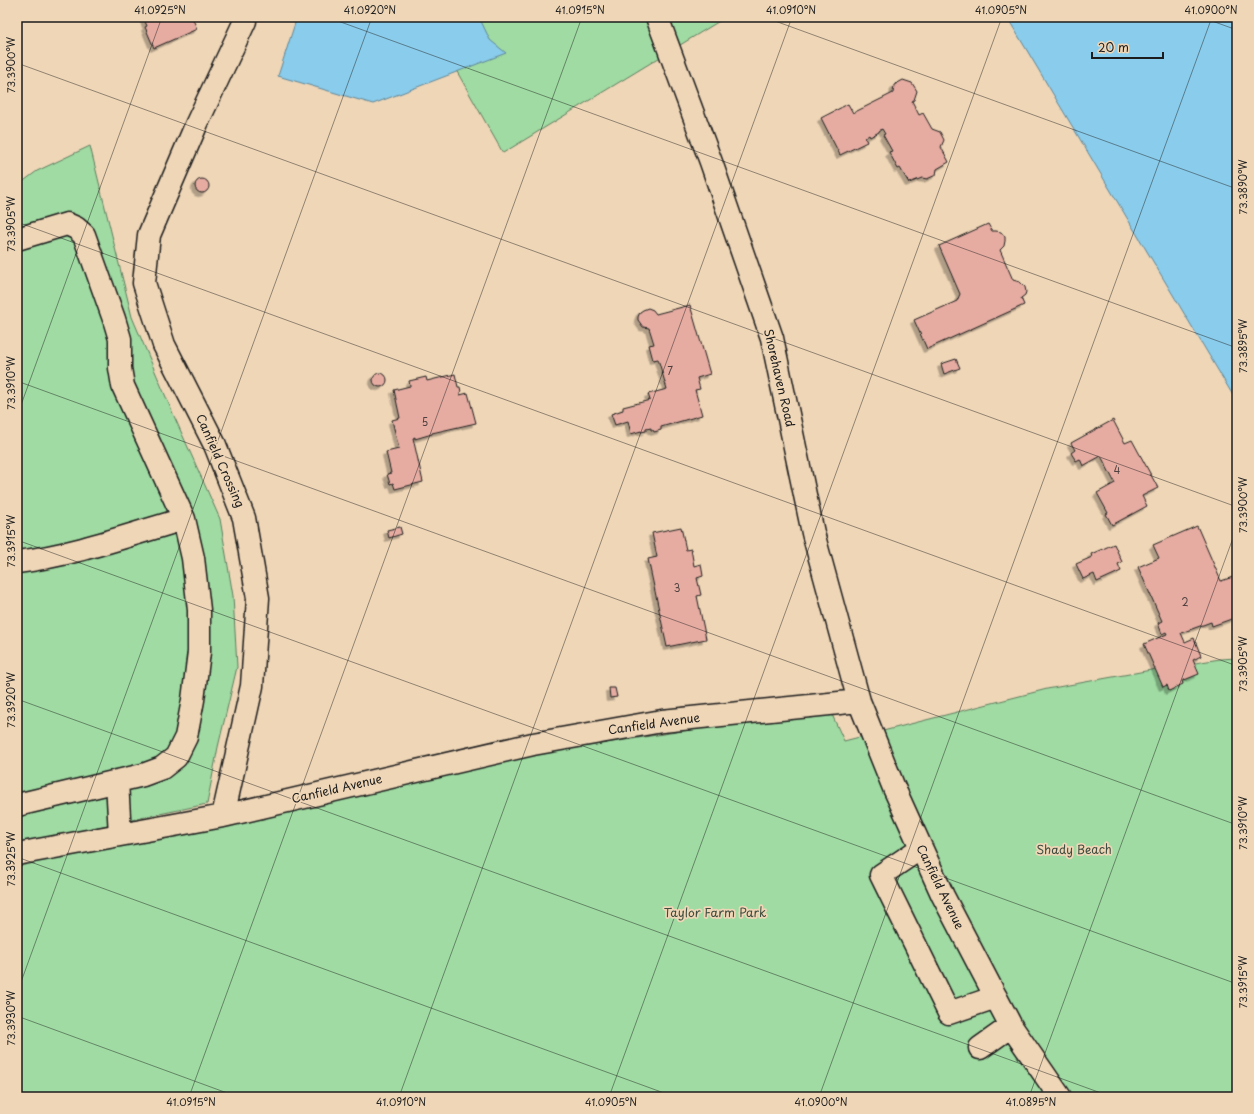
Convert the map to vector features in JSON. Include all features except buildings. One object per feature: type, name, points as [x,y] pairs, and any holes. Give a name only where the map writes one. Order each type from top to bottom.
[{"type":"street","name":"Canfield Crossing","points":[[223,816],[252,686],[258,598],[244,518],[215,445],[164,345],[144,283],[149,235],[197,123],[245,21],[245,17]]},
{"type":"street","name":"Shorehaven Road","points":[[657,17],[711,162],[772,338],[813,533],[859,701]]},
{"type":"street","points":[[17,239],[67,224],[76,228],[84,235],[120,339],[120,368],[123,386],[184,519],[192,558],[199,610],[199,652],[193,700],[186,737],[176,757],[162,768],[143,775],[17,805]]},
{"type":"street","points":[[17,562],[35,560],[89,547],[184,519]]},
{"type":"street","name":"Canfield Avenue","points":[[17,854],[223,816],[533,744],[662,721],[859,701],[894,788],[943,896],[1011,1026],[1060,1097]]},
{"type":"street","points":[[117,781],[120,835]]},
{"type":"street","points":[[921,848],[881,875],[949,1013],[996,997]]},
{"type":"street","points":[[980,1048],[1011,1026]]},
{"type":"green space","points":[[426,17],[726,17],[503,153]]},
{"type":"green space","points":[[90,146],[132,317],[220,519],[233,596],[237,667],[218,747],[207,804],[17,844],[17,186],[37,171]]},
{"type":"green space","name":"Taylor Farm Park","points":[[1237,658],[1237,1097],[17,1097],[17,861],[76,839],[568,749],[829,708],[844,741],[1047,689],[1151,670],[1220,659]]},
{"type":"water","points":[[297,17],[479,17],[490,40],[506,53],[373,104],[278,76]]},
{"type":"water","points":[[1007,17],[1237,17],[1237,402]]},
{"type":"park label","name":"Shady Beach","points":[[1074,850]]}]
